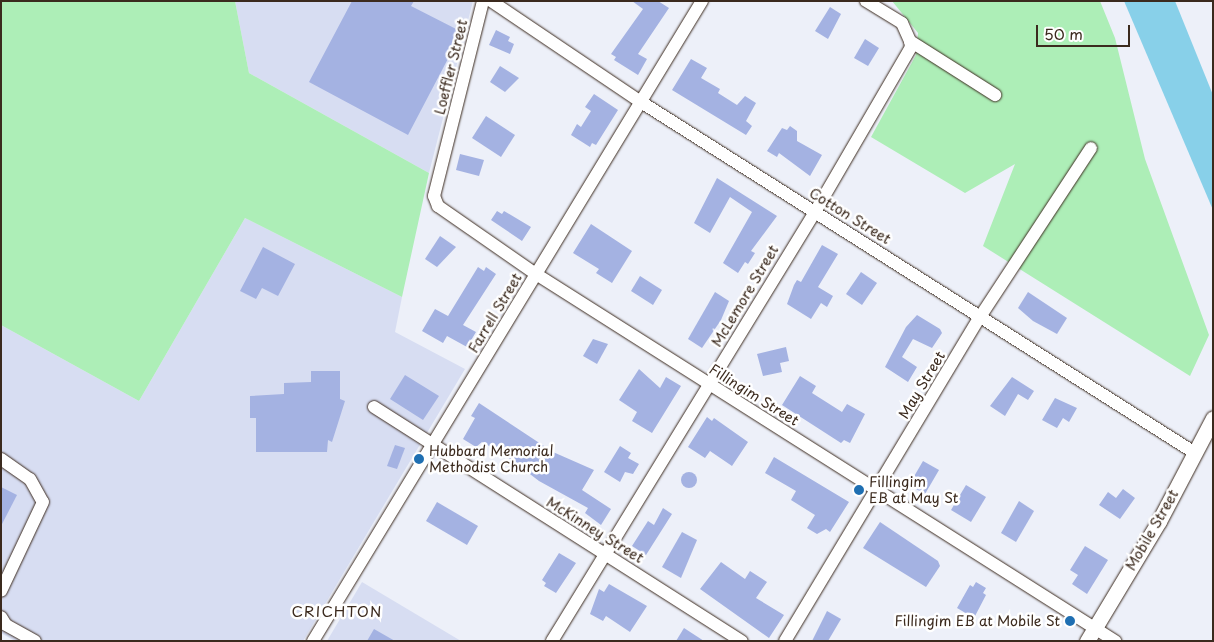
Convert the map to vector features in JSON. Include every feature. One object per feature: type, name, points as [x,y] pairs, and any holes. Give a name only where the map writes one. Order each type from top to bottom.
[{"type":"street","name":"Loeffler Street","points":[[448,141],[483,1]]},
{"type":"street","name":"Cotton Street","points":[[491,1],[641,102],[1195,453]]},
{"type":"street","name":"Farrell Street","points":[[313,641],[702,1]]},
{"type":"street","points":[[866,1],[902,23],[910,41],[995,95]]},
{"type":"street","name":"McLemore Street","points":[[552,641],[815,212],[911,47],[910,41]]},
{"type":"street","name":"Fillingim Street","points":[[448,141],[434,196],[438,206],[536,274],[1115,641]]},
{"type":"street","name":"May Street","points":[[785,641],[980,317],[1091,148]]},
{"type":"street","name":"McKinney Street","points":[[374,407],[742,641]]},
{"type":"street","name":"Mobile Street","points":[[1087,641],[1159,522],[1213,418]]},
{"type":"street","points":[[1,459],[30,479],[43,502],[1,591]]},
{"type":"street","points":[[1,617],[6,625],[35,641]]},
{"type":"shaded area","points":[[235,1],[473,1],[429,173],[249,73]]},
{"type":"shaded area","points":[[245,218],[402,297],[395,332],[465,369],[303,641],[15,641],[1,633],[1,325],[139,401]]},
{"type":"shaded area","points":[[362,582],[461,641],[327,641]]},
{"type":"green space","points":[[1,1],[235,1],[249,73],[429,173],[402,297],[245,218],[139,401],[1,325]]},
{"type":"green space","points":[[892,1],[1100,1],[1115,38],[1145,159],[1209,335],[1190,376],[983,246],[1015,164],[965,193],[871,137],[916,55],[918,33]]},
{"type":"water","points":[[1124,1],[1175,1],[1213,95],[1213,210]]},
{"type":"building","points":[[352,1],[414,1],[411,6],[462,32],[408,135],[309,82]]},
{"type":"building","points":[[632,1],[658,1],[669,8],[638,54],[647,59],[638,75],[614,60],[616,57],[611,54],[643,9]]},
{"type":"building","points":[[830,7],[841,14],[828,39],[815,31]]},
{"type":"building","points":[[496,30],[510,37],[508,41],[514,44],[510,54],[489,45]]},
{"type":"building","points":[[865,39],[879,48],[868,66],[854,58]]},
{"type":"building","points":[[691,59],[707,68],[701,78],[720,89],[718,93],[737,105],[745,96],[756,103],[746,121],[752,126],[746,135],[672,90]]},
{"type":"building","points":[[500,66],[519,78],[505,92],[490,82]]},
{"type":"building","points":[[594,94],[618,110],[596,145],[592,143],[590,147],[571,135],[577,124],[581,127],[591,111],[585,107]]},
{"type":"building","points":[[486,116],[515,135],[501,157],[472,138]]},
{"type":"building","points":[[790,126],[797,131],[797,141],[822,155],[810,176],[779,153],[777,157],[767,151],[782,128],[787,130]]},
{"type":"building","points":[[460,154],[484,160],[479,176],[456,170]]},
{"type":"building","points":[[717,178],[777,216],[751,251],[755,253],[748,264],[745,262],[738,273],[723,263],[752,212],[730,197],[710,233],[694,223]]},
{"type":"building","points":[[497,211],[502,214],[504,211],[531,227],[522,241],[491,220]]},
{"type":"building","points":[[591,224],[632,251],[612,283],[596,273],[599,269],[573,253]]},
{"type":"building","points":[[440,236],[456,247],[437,267],[425,259]]},
{"type":"building","points":[[822,245],[838,254],[818,287],[833,296],[827,307],[821,303],[811,319],[787,304],[794,285],[797,280],[801,282]]},
{"type":"building","points":[[263,247],[295,264],[278,296],[262,288],[256,299],[240,291]]},
{"type":"building","points":[[478,267],[484,271],[486,267],[496,274],[463,325],[476,332],[467,347],[447,336],[443,343],[422,331],[435,309],[448,316]]},
{"type":"building","points":[[861,272],[877,283],[862,305],[846,294]]},
{"type":"building","points":[[640,276],[662,290],[653,305],[631,291]]},
{"type":"building","points":[[715,292],[729,301],[721,320],[702,348],[688,339]]},
{"type":"building","points":[[1028,292],[1067,318],[1057,334],[1033,321],[1018,308]]},
{"type":"building","points":[[917,315],[940,329],[942,333],[932,348],[913,339],[902,357],[917,367],[908,382],[885,367],[906,327]]},
{"type":"building","points":[[593,339],[608,344],[597,364],[583,356]]},
{"type":"building","points":[[786,347],[789,361],[780,363],[782,372],[763,376],[757,354]]},
{"type":"building","points":[[639,369],[660,388],[666,377],[681,386],[652,433],[632,421],[637,412],[619,400]]},
{"type":"building","points":[[311,371],[340,371],[340,399],[345,401],[332,442],[328,440],[327,452],[256,452],[256,418],[250,418],[250,396],[284,394],[284,383],[311,382]]},
{"type":"building","points":[[405,375],[439,396],[423,420],[390,399]]},
{"type":"building","points":[[800,376],[816,386],[812,393],[842,412],[847,404],[865,414],[850,443],[844,440],[841,443],[782,405]]},
{"type":"building","points":[[1012,377],[1034,391],[1028,400],[1018,394],[1005,416],[990,406]]},
{"type":"building","points":[[1055,398],[1077,408],[1069,422],[1063,418],[1057,428],[1042,420]]},
{"type":"building","points":[[479,403],[553,452],[594,470],[582,490],[611,509],[601,525],[585,513],[588,508],[539,481],[505,455],[482,442],[476,447],[463,439],[475,418],[471,416]]},
{"type":"building","points":[[707,417],[712,421],[714,418],[748,442],[732,466],[710,451],[705,458],[688,447]]},
{"type":"building","points":[[395,445],[405,448],[397,469],[387,466]]},
{"type":"building","points":[[620,446],[631,453],[628,458],[639,464],[633,474],[625,472],[620,482],[604,472]]},
{"type":"building","points":[[774,457],[849,502],[830,532],[826,529],[817,534],[807,528],[815,515],[791,500],[796,491],[765,473]]},
{"type":"building","points":[[923,461],[939,470],[925,494],[909,485]]},
{"type":"building","points":[[689,472],[695,474],[697,480],[695,486],[689,488],[683,486],[681,480],[683,474]]},
{"type":"building","points":[[966,485],[986,497],[971,522],[951,510]]},
{"type":"building","points":[[1,487],[17,495],[1,526]]},
{"type":"building","points":[[1123,489],[1135,498],[1120,519],[1099,505],[1108,492],[1116,498]]},
{"type":"building","points":[[1019,501],[1034,511],[1016,542],[1001,533]]},
{"type":"building","points":[[437,502],[478,526],[467,545],[426,521]]},
{"type":"building","points":[[663,508],[672,514],[646,555],[632,546],[648,521],[654,525]]},
{"type":"building","points":[[880,522],[938,561],[940,566],[926,587],[863,548]]},
{"type":"building","points":[[682,532],[697,540],[681,578],[662,567]]},
{"type":"building","points":[[1085,546],[1108,560],[1087,594],[1072,584],[1078,575],[1070,570]]},
{"type":"building","points":[[559,553],[576,563],[556,593],[544,586],[546,583],[542,580]]},
{"type":"building","points":[[721,562],[745,579],[750,571],[767,582],[756,598],[784,615],[769,638],[700,589]]},
{"type":"building","points":[[976,582],[986,588],[983,593],[986,595],[974,618],[957,608],[970,585],[973,587]]},
{"type":"building","points":[[609,584],[647,606],[630,632],[606,616],[603,621],[590,614],[599,589],[604,592]]},
{"type":"building","points":[[827,611],[841,619],[828,641],[812,641]]},
{"type":"building","points":[[684,628],[704,641],[676,641]]},
{"type":"building","points":[[374,629],[395,641],[367,641]]},
{"type":"place","name":"Hubbard Memorial Methodist Church","points":[[419,459]]},
{"type":"place","name":"Fillingim EB at May St","points":[[859,490]]},
{"type":"place","name":"Fillingim EB at Mobile St","points":[[1070,621]]},
{"type":"district","name":"CRICHTON","points":[[337,611]]}]
